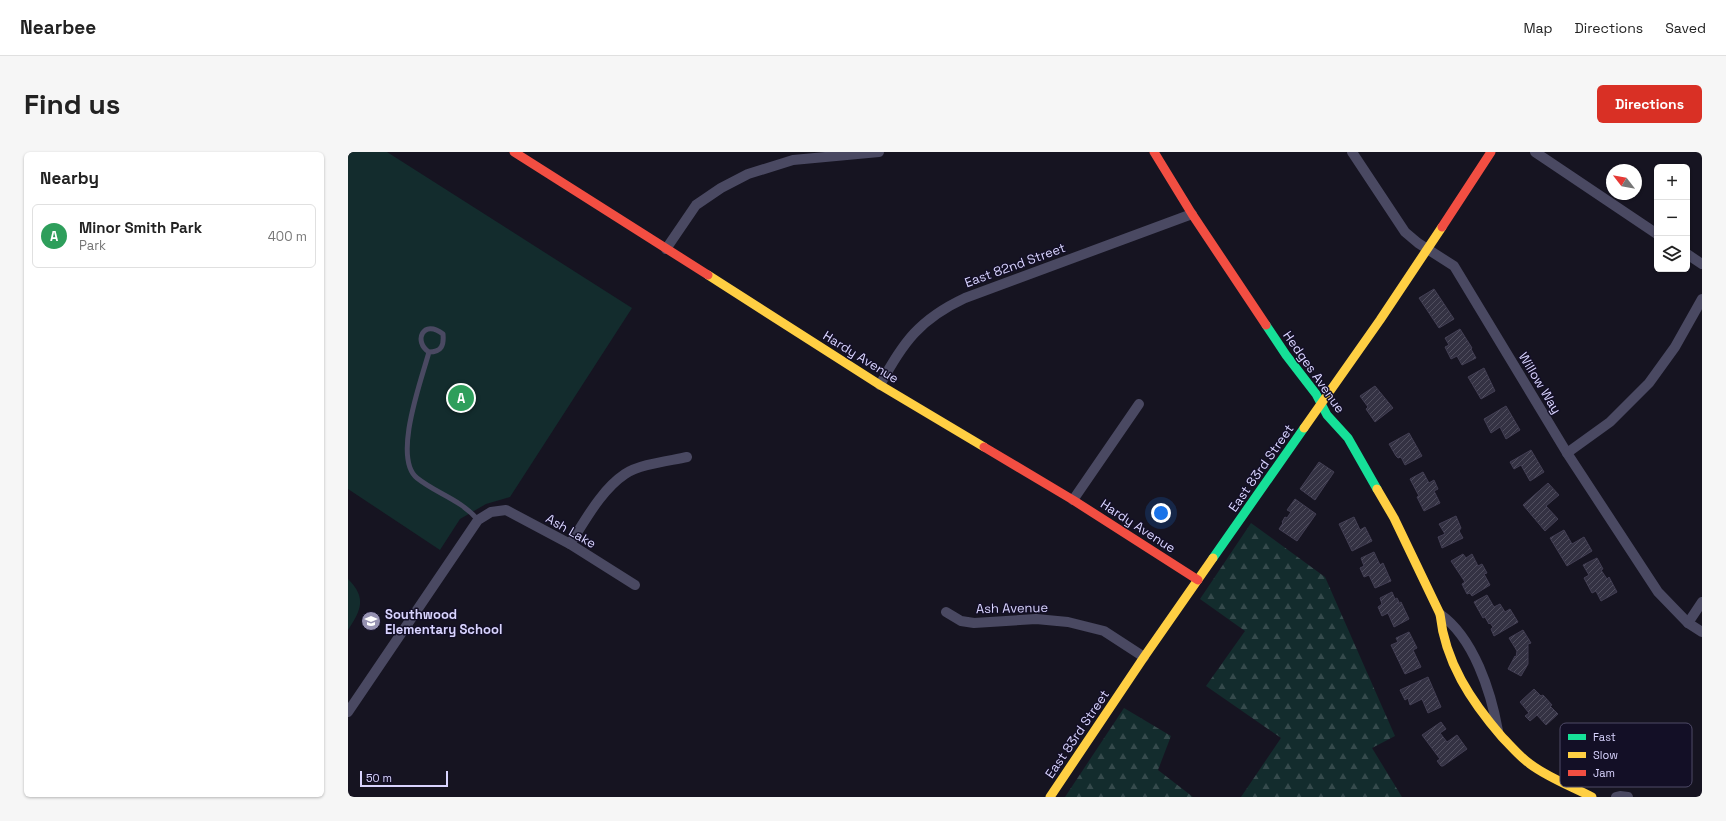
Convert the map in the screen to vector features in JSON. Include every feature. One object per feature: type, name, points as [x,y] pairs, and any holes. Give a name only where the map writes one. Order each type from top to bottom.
[{"type":"street","name":"Hardy Avenue","points":[[514,152],[880,385],[1073,500],[1198,580]]},
{"type":"street","points":[[666,249],[696,205],[721,188],[748,174],[792,160],[879,152]]},
{"type":"street","name":"Hedges Avenue","points":[[1154,152],[1192,214],[1286,355],[1316,394],[1327,415],[1348,438],[1394,518],[1440,614],[1440,624],[1444,642],[1456,670],[1480,712],[1498,731],[1513,751],[1530,765],[1560,782]]},
{"type":"street","name":"Willow Way","points":[[1352,152],[1405,232],[1418,243],[1454,266],[1567,453],[1658,592],[1688,623],[1702,632]]},
{"type":"street","name":"East 83rd Street","points":[[1050,797],[1144,657],[1322,405],[1491,152]]},
{"type":"street","points":[[1535,152],[1654,232]]},
{"type":"street","name":"East 82nd Street","points":[[880,385],[896,354],[908,338],[926,321],[947,306],[1192,214]]},
{"type":"street","points":[[1690,256],[1702,264]]},
{"type":"street","points":[[1567,453],[1610,422],[1649,383],[1675,347],[1702,299]]},
{"type":"street","points":[[1073,500],[1138,404]]},
{"type":"street","points":[[570,544],[598,502],[611,486],[625,474],[687,457]]},
{"type":"street","name":"Ash Lake","points":[[478,520],[491,512],[506,510],[570,544],[635,585]]},
{"type":"street","points":[[348,712],[478,520]]},
{"type":"street","points":[[1688,623],[1702,602]]},
{"type":"street","name":"Ash Avenue","points":[[946,612],[961,622],[974,623],[1036,619],[1068,622],[1104,630],[1144,657]]},
{"type":"street","points":[[1440,614],[1450,621],[1460,634],[1473,656],[1486,684],[1498,731]]},
{"type":"street","name":"Hedges Avenue","points":[[1571,787],[1592,797]]},
{"type":"street","points":[[1616,797],[1628,797]]},
{"type":"lane","points":[[430,327],[434,327],[443,334],[444,341],[442,347],[436,352],[429,352],[424,349],[421,343],[421,338],[424,331],[430,327]]},
{"type":"lane","points":[[429,352],[408,431],[408,462],[416,477],[468,509],[478,520]]},
{"type":"green space","points":[[348,152],[387,152],[632,308],[510,497],[486,504],[460,519],[440,550],[348,489]]},
{"type":"green space","points":[[1251,523],[1325,577],[1395,736],[1372,748],[1402,797],[1241,797],[1281,738],[1206,686],[1245,631],[1200,599]]},
{"type":"green space","points":[[348,579],[358,592],[360,604],[359,610],[348,630]]},
{"type":"green space","points":[[1124,708],[1171,736],[1158,770],[1193,797],[1065,797]]},
{"type":"building","points":[[1434,289],[1454,319],[1439,328],[1419,298]]},
{"type":"building","points":[[1460,329],[1472,348],[1471,349],[1476,358],[1462,365],[1457,356],[1451,359],[1445,347],[1449,345],[1445,338]]},
{"type":"building","points":[[1484,368],[1495,391],[1481,399],[1468,377]]},
{"type":"building","points":[[1375,386],[1393,408],[1375,422],[1366,409],[1368,407],[1360,396]]},
{"type":"building","points":[[1506,406],[1520,430],[1506,439],[1500,427],[1491,433],[1484,419]]},
{"type":"building","points":[[1409,433],[1422,456],[1405,465],[1401,457],[1398,458],[1396,456],[1389,444]]},
{"type":"building","points":[[1531,450],[1544,472],[1530,481],[1521,465],[1514,469],[1510,462]]},
{"type":"building","points":[[1319,462],[1334,472],[1315,500],[1300,489]]},
{"type":"building","points":[[1423,472],[1429,483],[1434,480],[1438,489],[1434,491],[1440,503],[1424,511],[1417,497],[1419,496],[1410,479]]},
{"type":"building","points":[[1548,483],[1559,495],[1546,506],[1558,519],[1545,531],[1523,505]]},
{"type":"building","points":[[1295,499],[1316,514],[1297,541],[1279,529],[1285,517],[1287,518],[1291,512],[1287,510]]},
{"type":"building","points":[[1456,516],[1461,528],[1459,531],[1463,538],[1442,548],[1438,537],[1445,534],[1439,524]]},
{"type":"building","points":[[1354,517],[1360,530],[1365,527],[1372,541],[1352,551],[1339,524]]},
{"type":"building","points":[[1564,530],[1572,544],[1584,537],[1592,551],[1567,566],[1550,538]]},
{"type":"building","points":[[1374,552],[1380,565],[1383,563],[1391,581],[1375,588],[1369,575],[1364,577],[1360,568],[1364,566],[1361,558]]},
{"type":"building","points":[[1463,554],[1466,558],[1472,554],[1478,566],[1482,564],[1487,573],[1484,574],[1490,585],[1472,596],[1470,593],[1467,594],[1462,584],[1465,582],[1451,561]]},
{"type":"building","points":[[1597,558],[1603,569],[1601,570],[1607,579],[1609,577],[1617,592],[1601,601],[1596,591],[1592,593],[1584,578],[1589,575],[1583,565]]},
{"type":"building","points":[[1392,592],[1395,599],[1397,598],[1399,602],[1398,604],[1401,602],[1409,619],[1394,627],[1388,613],[1382,616],[1378,607],[1382,604],[1380,598]]},
{"type":"building","points":[[1487,595],[1494,607],[1500,604],[1505,612],[1510,609],[1518,622],[1494,636],[1491,629],[1493,627],[1490,623],[1489,624],[1485,617],[1483,618],[1474,602]]},
{"type":"building","points":[[1523,630],[1531,643],[1528,644],[1528,664],[1521,676],[1508,669],[1515,656],[1516,657],[1517,651],[1509,638]]},
{"type":"building","points":[[1409,632],[1417,648],[1413,650],[1421,667],[1405,674],[1391,645],[1398,642],[1396,638]]},
{"type":"building","points":[[1428,677],[1441,707],[1428,713],[1422,699],[1410,705],[1408,698],[1405,700],[1400,690]]},
{"type":"building","points":[[1534,689],[1541,696],[1543,695],[1552,705],[1550,706],[1558,714],[1546,725],[1537,715],[1530,721],[1525,716],[1529,713],[1520,702]]},
{"type":"building","points":[[1441,722],[1446,729],[1440,733],[1447,742],[1457,735],[1467,749],[1443,766],[1441,766],[1437,761],[1440,759],[1422,735]]},
{"type":"traffic: fast","points":[[1266,325],[1286,355],[1316,394],[1327,415],[1348,438],[1377,489]]},
{"type":"traffic: fast","points":[[1213,558],[1304,428]]},
{"type":"traffic: slow","points":[[1304,428],[1380,320],[1442,227]]},
{"type":"traffic: slow","points":[[708,275],[880,385],[984,447]]},
{"type":"traffic: slow","points":[[1377,489],[1394,518],[1440,614],[1447,648],[1461,680],[1470,695],[1502,737],[1526,761],[1560,782]]},
{"type":"traffic: slow","points":[[1050,797],[1144,657],[1213,558]]},
{"type":"traffic: slow","points":[[1571,787],[1592,797]]},
{"type":"traffic: jam","points":[[514,152],[708,275]]},
{"type":"traffic: jam","points":[[1154,152],[1192,214],[1266,325]]},
{"type":"traffic: jam","points":[[1442,227],[1491,152]]},
{"type":"traffic: jam","points":[[984,447],[1073,500],[1198,580]]},
{"type":"place","name":"Minor Smith Park","points":[[461,398]]},
{"type":"place","name":"Southwood Elementary School","points":[[371,621]]}]
